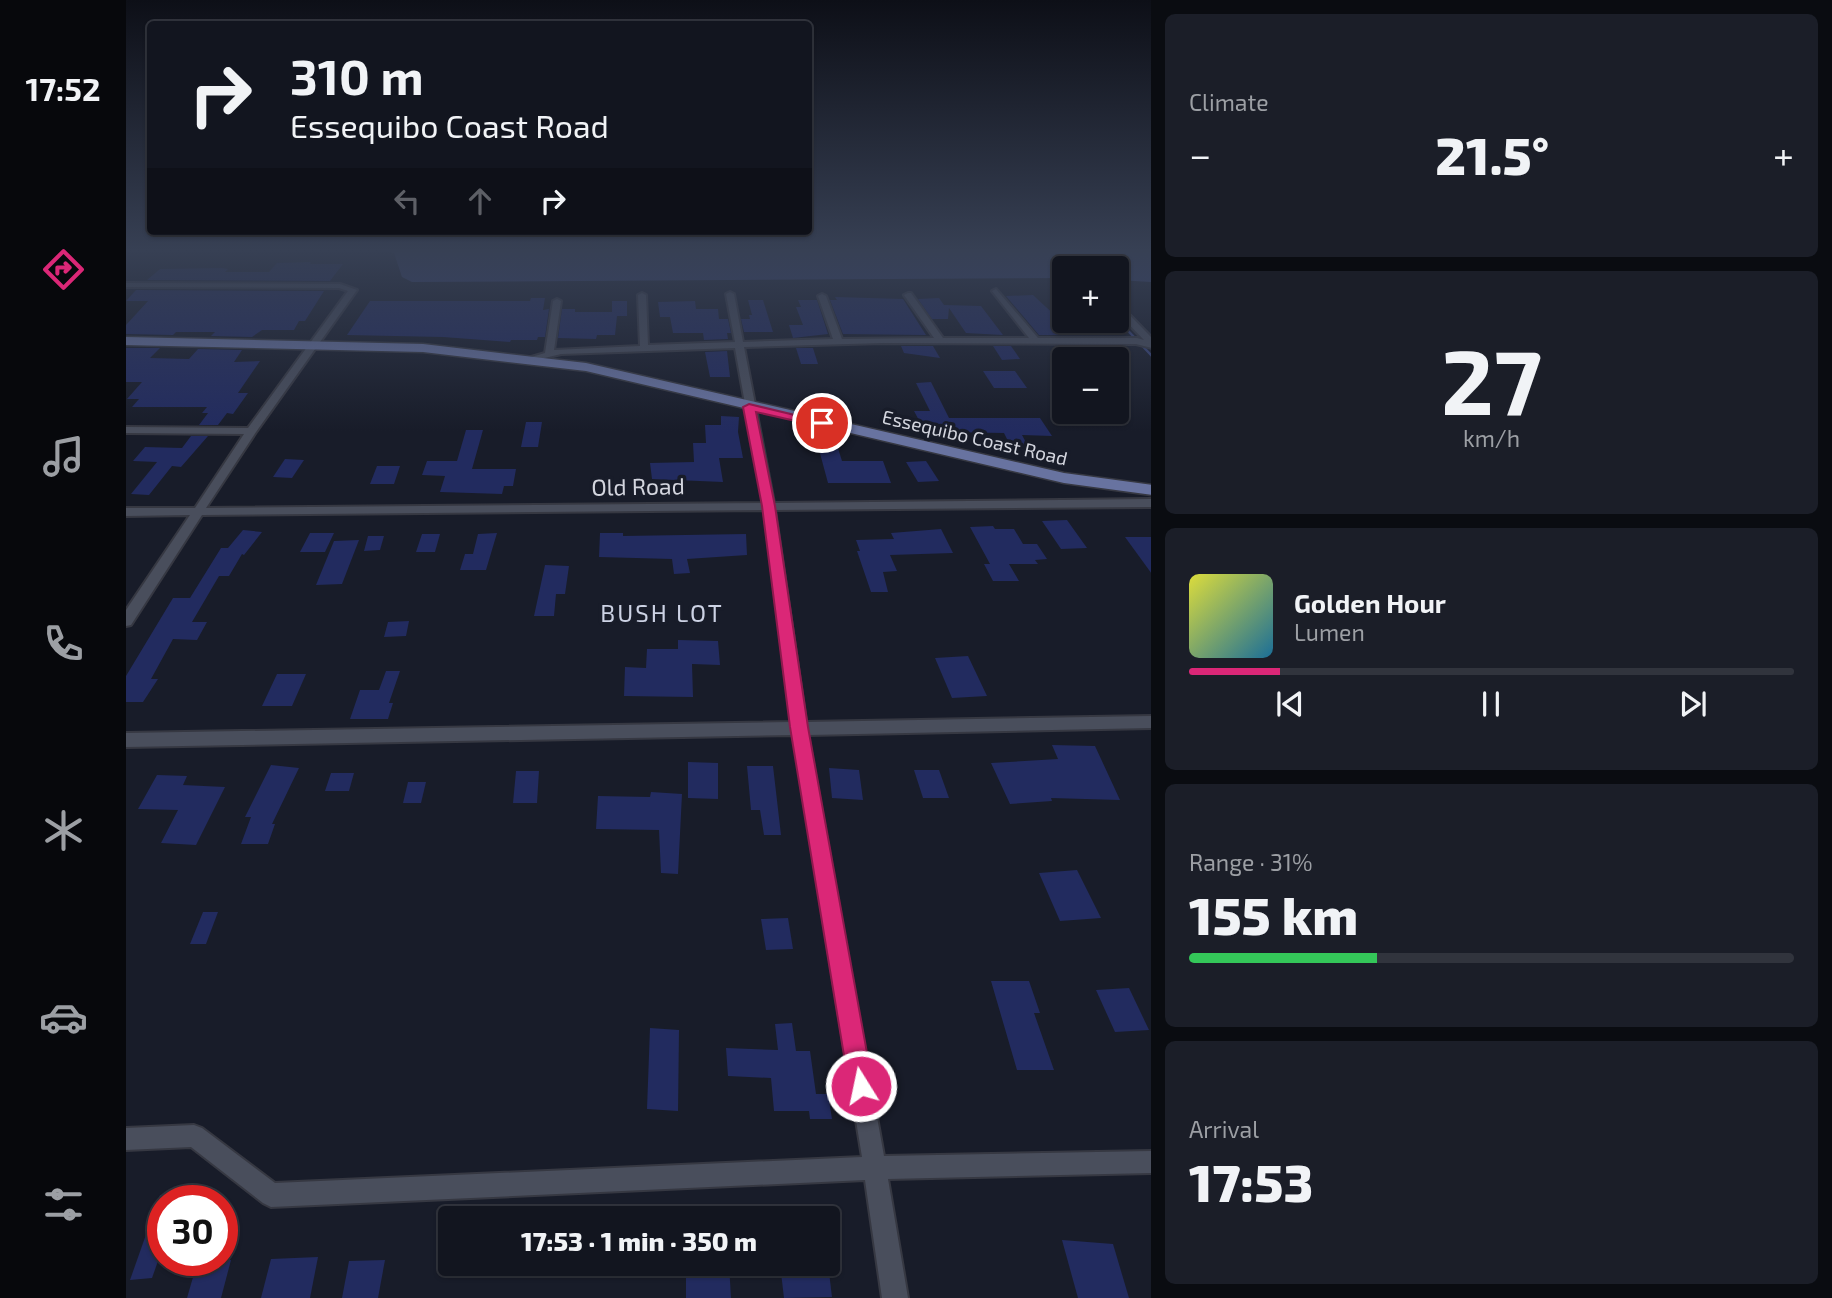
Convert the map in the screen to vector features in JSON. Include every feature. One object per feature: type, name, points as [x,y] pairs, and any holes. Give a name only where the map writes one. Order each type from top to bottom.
[{"type":"main road","name":"Essequibo Coast Road","points":[[126,341],[423,348],[586,367],[1051,475],[1151,490]]},
{"type":"street","points":[[126,621],[251,431],[340,310]]},
{"type":"street","points":[[549,354],[556,310]]},
{"type":"street","points":[[643,310],[644,348]]},
{"type":"street","points":[[732,310],[769,506],[799,727],[895,1298]]},
{"type":"street","points":[[827,310],[838,341]]},
{"type":"street","points":[[918,310],[940,340]]},
{"type":"street","points":[[1011,310],[1035,340]]},
{"type":"street","points":[[1129,320],[1151,345]]},
{"type":"street","points":[[531,360],[560,351],[838,341],[1137,341],[1151,345]]},
{"type":"street","points":[[126,430],[251,431]]},
{"type":"street","name":"Old Road","points":[[126,512],[1151,503]]},
{"type":"street","points":[[126,740],[1151,722]]},
{"type":"street","points":[[126,1139],[194,1136],[271,1195],[875,1168],[1151,1162]]},
{"type":"building","points":[[140,310],[312,310],[305,321],[299,321],[294,330],[262,330],[252,337],[211,336],[215,332],[126,334],[126,325]]},
{"type":"building","points":[[364,310],[549,310],[545,337],[538,337],[537,340],[510,342],[443,337],[347,335]]},
{"type":"building","points":[[562,310],[612,312],[612,310],[627,310],[627,316],[617,316],[615,335],[597,335],[596,339],[558,338]]},
{"type":"building","points":[[659,310],[718,310],[719,319],[728,319],[731,333],[727,333],[728,339],[704,340],[703,333],[673,333],[670,317],[660,317]]},
{"type":"building","points":[[751,310],[766,310],[773,332],[744,332],[741,319],[750,319],[749,315],[752,315]]},
{"type":"building","points":[[797,310],[820,310],[828,334],[793,338],[789,325],[803,325]]},
{"type":"building","points":[[834,310],[910,310],[926,335],[843,334]]},
{"type":"building","points":[[925,310],[949,310],[948,319],[932,319]]},
{"type":"building","points":[[950,310],[984,310],[1003,335],[966,333]]},
{"type":"building","points":[[1017,310],[1049,310],[1052,313],[1052,333],[1123,335],[1039,335]]},
{"type":"building","points":[[901,346],[933,346],[940,358],[904,353]]},
{"type":"building","points":[[993,346],[1011,346],[1020,359],[1002,360]]},
{"type":"building","points":[[126,348],[160,348],[150,358],[189,359],[198,349],[242,350],[234,362],[260,361],[238,393],[248,393],[233,414],[227,413],[218,425],[199,425],[208,413],[202,413],[207,407],[132,407],[139,399],[127,399],[142,382],[126,382]]},
{"type":"building","points":[[796,348],[813,348],[818,364],[801,364]]},
{"type":"building","points":[[727,351],[730,377],[710,377],[705,352]]},
{"type":"building","points":[[983,371],[1015,371],[1027,388],[994,388]]},
{"type":"building","points":[[931,382],[949,418],[1040,418],[1052,436],[1022,435],[1030,450],[1012,449],[1004,433],[945,432],[941,426],[922,426],[914,411],[930,411],[916,383]]},
{"type":"building","points":[[721,416],[739,417],[738,432],[743,458],[719,458],[723,482],[652,479],[650,463],[694,462],[693,443],[706,443],[705,425],[721,425]]},
{"type":"building","points":[[526,422],[542,422],[538,447],[521,447]]},
{"type":"building","points":[[466,430],[483,430],[472,469],[516,469],[513,486],[504,486],[502,494],[440,492],[445,476],[422,475],[427,461],[457,461]]},
{"type":"building","points":[[191,436],[208,436],[181,467],[172,466],[149,495],[131,494],[157,462],[133,461],[145,447],[182,448]]},
{"type":"building","points":[[837,445],[842,461],[883,461],[891,483],[828,483],[818,446]]},
{"type":"building","points":[[285,459],[304,460],[292,478],[273,477]]},
{"type":"building","points":[[926,461],[939,481],[918,482],[906,462]]},
{"type":"building","points":[[377,466],[400,466],[394,484],[370,484]]},
{"type":"building","points":[[1067,520],[1087,548],[1061,549],[1042,521]]},
{"type":"building","points":[[993,526],[995,529],[1014,529],[1023,544],[1037,544],[1047,559],[1035,560],[1038,564],[1009,564],[1019,581],[993,581],[984,564],[990,564],[970,527]]},
{"type":"building","points":[[941,529],[953,553],[890,555],[897,571],[883,572],[888,592],[871,592],[856,540],[894,539],[891,533]]},
{"type":"building","points":[[243,530],[262,532],[244,555],[242,554],[229,576],[219,576],[192,622],[207,622],[197,640],[173,639],[151,679],[158,679],[143,702],[126,702],[126,676],[173,598],[190,598],[221,548],[228,548]]},
{"type":"building","points":[[310,533],[334,533],[325,552],[300,552]]},
{"type":"building","points":[[497,533],[486,570],[460,570],[465,554],[473,554],[478,534]]},
{"type":"building","points":[[600,533],[623,533],[623,536],[746,534],[747,555],[687,559],[690,573],[674,574],[672,559],[599,557]]},
{"type":"building","points":[[422,534],[440,534],[435,552],[416,552]]},
{"type":"building","points":[[368,536],[384,536],[380,550],[364,551]]},
{"type":"building","points":[[1125,537],[1151,537],[1151,573]]},
{"type":"building","points":[[359,540],[342,584],[316,585],[334,541]]},
{"type":"building","points":[[545,565],[569,566],[565,594],[556,594],[554,616],[534,616]]},
{"type":"building","points":[[409,621],[406,636],[384,637],[388,622]]},
{"type":"building","points":[[678,640],[718,641],[720,665],[692,664],[693,697],[624,696],[625,667],[646,668],[647,649],[678,649]]},
{"type":"building","points":[[968,656],[987,696],[952,698],[935,658]]},
{"type":"building","points":[[386,671],[400,671],[389,703],[393,703],[388,719],[350,719],[360,690],[379,690]]},
{"type":"building","points":[[277,674],[306,674],[292,706],[262,706]]},
{"type":"building","points":[[1052,745],[1095,746],[1120,800],[1051,798],[1052,801],[1010,804],[991,763],[1058,759]]},
{"type":"building","points":[[688,762],[718,763],[718,799],[688,798]]},
{"type":"building","points":[[271,765],[299,768],[272,824],[275,824],[268,844],[241,844],[251,817],[245,817]]},
{"type":"building","points":[[747,766],[773,766],[781,835],[764,835],[760,810],[751,810]]},
{"type":"building","points":[[829,768],[859,770],[863,800],[832,798]]},
{"type":"building","points":[[914,770],[939,770],[949,798],[923,798]]},
{"type":"building","points":[[516,771],[539,771],[537,803],[513,803]]},
{"type":"building","points":[[331,773],[354,773],[349,791],[325,791]]},
{"type":"building","points":[[157,775],[187,776],[183,785],[225,787],[196,845],[161,843],[178,810],[138,809]]},
{"type":"building","points":[[408,782],[426,782],[421,803],[403,803]]},
{"type":"building","points":[[651,792],[682,794],[678,874],[661,873],[659,830],[596,829],[598,796],[650,797]]},
{"type":"building","points":[[1077,870],[1101,918],[1060,921],[1039,873]]},
{"type":"building","points":[[203,912],[218,912],[206,944],[190,944]]},
{"type":"building","points":[[788,918],[793,949],[766,950],[761,919]]},
{"type":"building","points":[[991,981],[1029,981],[1040,1013],[1034,1013],[1054,1070],[1017,1070]]},
{"type":"building","points":[[1129,988],[1149,1030],[1115,1032],[1096,990]]},
{"type":"building","points":[[792,1023],[796,1051],[810,1051],[816,1094],[828,1094],[832,1119],[810,1119],[809,1111],[774,1111],[771,1078],[728,1076],[726,1048],[778,1050],[775,1024]]},
{"type":"building","points":[[650,1028],[679,1030],[678,1111],[647,1109]]},
{"type":"building","points":[[147,1232],[147,1276],[153,1276],[130,1280]]},
{"type":"building","points":[[1062,1240],[1113,1244],[1129,1298],[1078,1298]]},
{"type":"building","points":[[318,1257],[310,1298],[261,1298],[271,1259]]},
{"type":"building","points":[[385,1260],[378,1298],[342,1298],[349,1261]]},
{"type":"building","points":[[193,1276],[227,1276],[221,1298],[187,1298]]},
{"type":"building","points":[[686,1276],[730,1276],[731,1298],[686,1298]]},
{"type":"building","points":[[781,1276],[829,1276],[832,1297],[784,1298]]},
{"type":"waterway","points":[[1129,332],[1151,355]]},
{"type":"district","name":"BUSH LOT","points":[[662,612]]},
{"type":"route","points":[[822,423],[749,407],[769,506],[799,727],[861,1086]]}]
